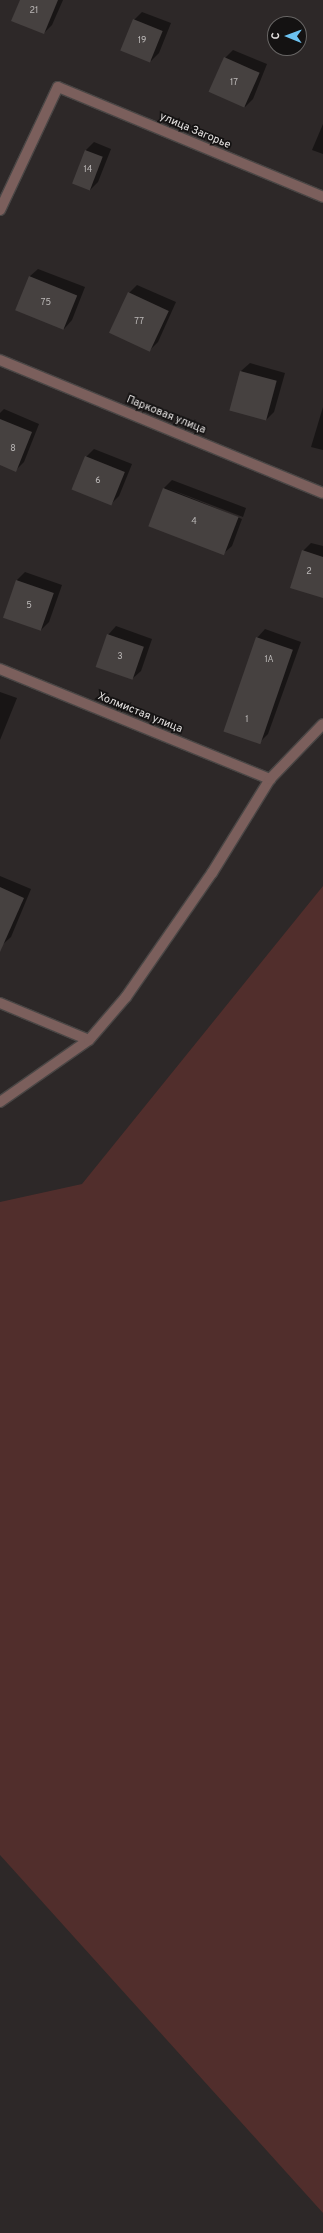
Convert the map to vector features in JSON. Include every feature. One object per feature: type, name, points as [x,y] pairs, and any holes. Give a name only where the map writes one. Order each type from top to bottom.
[{"type":"street","name":"улица Загорье","points":[[0,210],[58,87],[323,197]]},
{"type":"street","name":"Парковая улица","points":[[0,360],[323,493]]},
{"type":"street","name":"Холмистая улица","points":[[0,669],[270,779]]},
{"type":"street","points":[[0,1102],[89,1040],[126,997],[171,934],[270,779],[323,724]]},
{"type":"street","points":[[0,1003],[89,1040]]},
{"type":"shaded area","points":[[323,886],[323,2213],[0,1855],[0,1202],[82,1184]]},
{"type":"building","points":[[20,0],[58,0],[44,34],[11,21]]},
{"type":"building","points":[[133,19],[163,31],[150,63],[120,51]]},
{"type":"building","points":[[224,57],[260,73],[244,108],[209,92]]},
{"type":"building","points":[[85,150],[103,157],[90,190],[72,184]]},
{"type":"building","points":[[29,276],[77,295],[63,330],[15,310]]},
{"type":"building","points":[[128,292],[169,311],[150,352],[109,333]]},
{"type":"building","points":[[240,371],[277,381],[266,420],[229,411]]},
{"type":"building","points":[[0,419],[32,432],[16,472],[0,465]]},
{"type":"building","points":[[85,456],[125,472],[111,505],[72,489]]},
{"type":"building","points":[[163,488],[239,517],[224,555],[148,526]]},
{"type":"building","points":[[302,550],[323,557],[323,598],[290,588]]},
{"type":"building","points":[[16,580],[54,593],[41,631],[3,618]]},
{"type":"building","points":[[107,634],[144,647],[132,680],[96,667]]},
{"type":"building","points":[[256,637],[293,650],[260,744],[223,732]]},
{"type":"building","points":[[0,887],[24,898],[0,952]]}]
